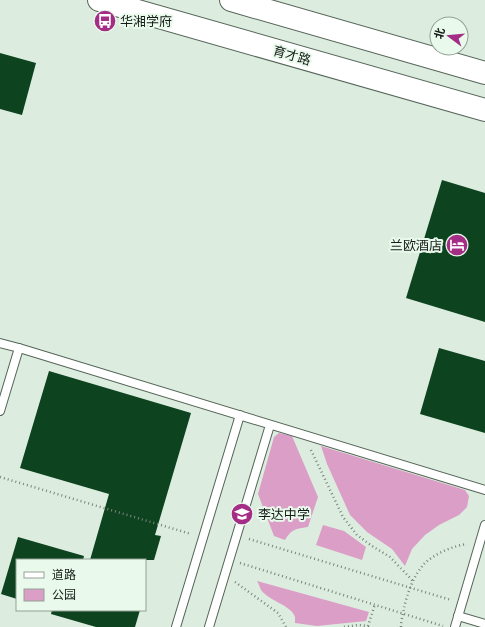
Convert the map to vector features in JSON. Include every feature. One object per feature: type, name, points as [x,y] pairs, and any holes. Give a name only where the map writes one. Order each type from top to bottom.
[{"type":"main road","name":"育才路","points":[[99,0],[485,110]]},
{"type":"main road","points":[[231,0],[485,73]]},
{"type":"lane","points":[[0,343],[485,490]]},
{"type":"lane","points":[[0,411],[19,348]]},
{"type":"lane","points":[[176,627],[240,416]]},
{"type":"lane","points":[[209,627],[270,425]]},
{"type":"lane","points":[[455,627],[485,524]]},
{"type":"lane","points":[[458,616],[485,624]]},
{"type":"path","points":[[304,435],[343,516],[357,535],[390,557],[413,581]]},
{"type":"path","points":[[0,477],[203,537]]},
{"type":"path","points":[[237,535],[462,603]]},
{"type":"path","points":[[401,627],[405,601],[413,581],[425,564],[439,553],[460,545],[480,542]]},
{"type":"path","points":[[229,559],[447,627]]},
{"type":"path","points":[[225,575],[278,614],[286,627],[291,627]]},
{"type":"path","points":[[344,627],[358,625],[368,626],[375,604]]},
{"type":"green space","points":[[279,433],[292,436],[318,497],[308,527],[294,530],[285,540],[274,536],[258,494],[274,437]]},
{"type":"green space","points":[[321,446],[465,490],[469,496],[467,507],[459,515],[439,525],[425,535],[412,549],[405,566],[392,549],[367,532],[350,515],[327,464]]},
{"type":"green space","points":[[323,525],[344,531],[366,547],[362,560],[316,545]]},
{"type":"green space","points":[[257,581],[369,612],[366,621],[317,626],[295,623],[293,613],[285,606],[265,594],[261,590]]},
{"type":"building","points":[[0,53],[36,63],[22,115],[0,109]]},
{"type":"building","points":[[442,180],[485,193],[485,322],[406,298]]},
{"type":"building","points":[[439,348],[485,361],[485,433],[420,414]]},
{"type":"building","points":[[49,371],[191,413],[155,535],[161,536],[154,560],[90,559],[109,494],[20,468]]},
{"type":"building","points":[[18,537],[84,556],[83,559],[16,559],[16,599],[1,594]]},
{"type":"building","points":[[52,611],[140,611],[135,627],[96,627],[51,614]]},
{"type":"place","name":"华湘学府","points":[[105,21]]},
{"type":"place","name":"兰欧酒店","points":[[457,245]]},
{"type":"place","name":"李达中学","points":[[242,514]]}]
